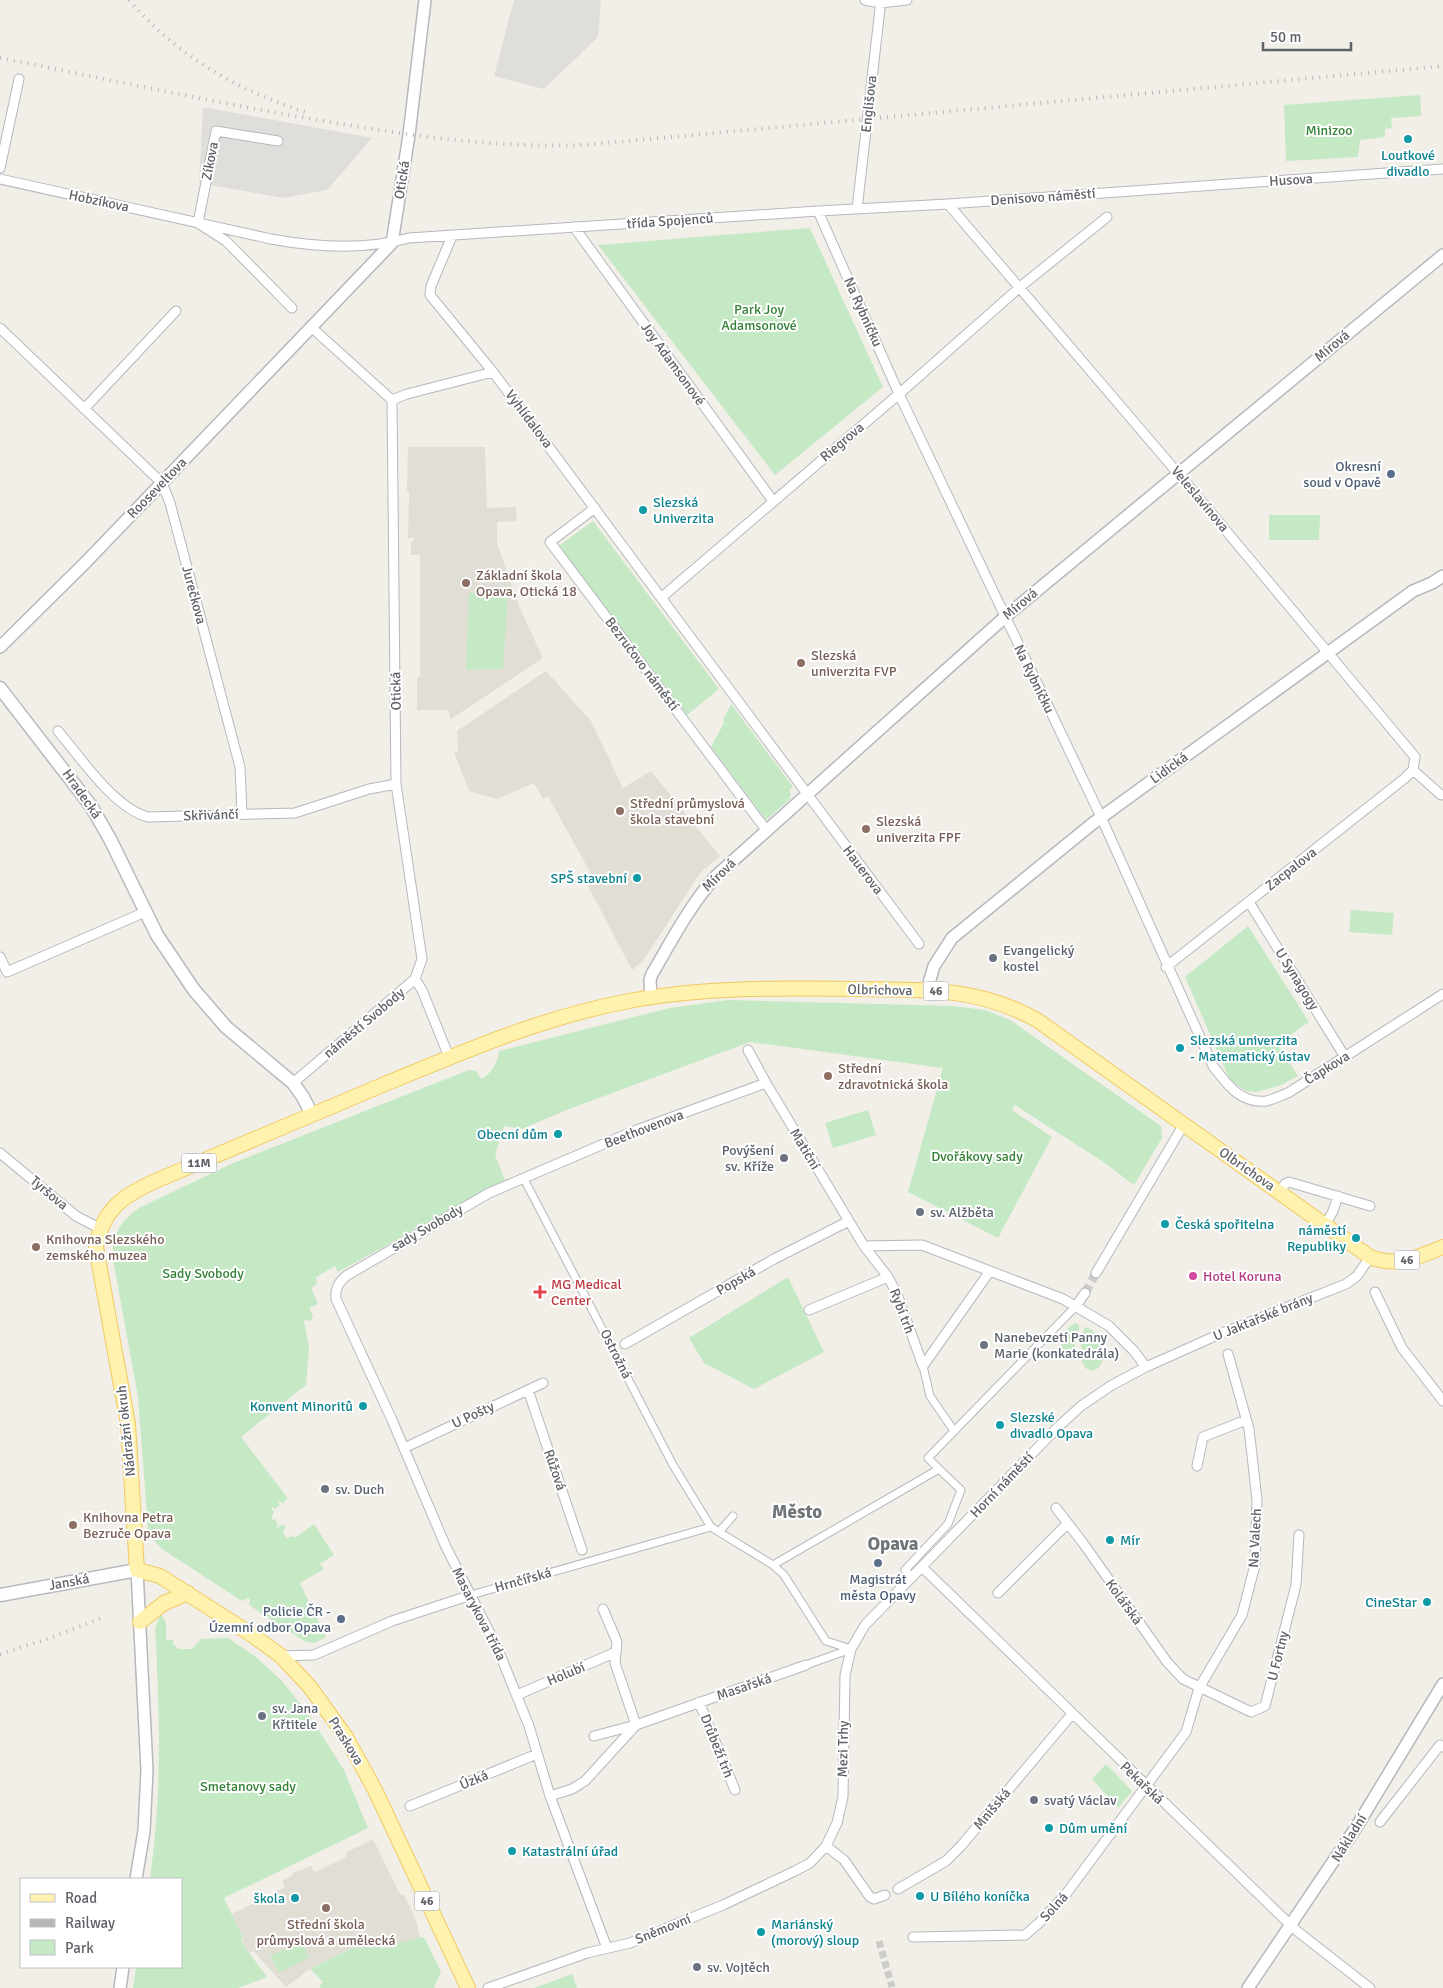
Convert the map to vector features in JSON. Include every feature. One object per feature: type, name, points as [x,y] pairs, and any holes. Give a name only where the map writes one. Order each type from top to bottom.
[{"type":"main road","name":"Hradecká","points":[[0,688],[91,806],[110,839],[145,912],[167,951],[194,990],[232,1032],[293,1083],[312,1115]]},
{"type":"main road","name":"Olbrichova","points":[[467,1050],[516,1031],[565,1016],[650,997],[718,990],[771,988],[927,990],[976,996],[1002,1003],[1024,1013],[1063,1038],[1370,1257]]},
{"type":"main road","name":"11M","points":[[312,1115],[467,1050]]},
{"type":"main road","name":"Nádražní okruh","points":[[137,1570],[128,1424],[97,1258],[96,1247],[100,1228],[111,1211],[130,1194],[160,1179],[312,1115]]},
{"type":"main road","name":"46","points":[[1370,1257],[1387,1262],[1400,1262],[1443,1247]]},
{"type":"main road","name":"Praskova","points":[[137,1570],[160,1576],[252,1634],[281,1656],[297,1672],[322,1703],[346,1737],[361,1764],[389,1819],[468,1988]]},
{"type":"main road","name":"Janská","points":[[0,1595],[137,1570]]},
{"type":"main road","points":[[140,1622],[164,1603],[188,1593]]},
{"type":"street","name":"Otická","points":[[392,243],[409,135],[425,0]]},
{"type":"street","points":[[865,0],[881,2],[907,0]]},
{"type":"street","name":"Englišova","points":[[858,208],[881,2]]},
{"type":"street","points":[[0,168],[19,79]]},
{"type":"street","name":"Zíkova","points":[[198,223],[216,131],[278,141]]},
{"type":"street","name":"Husova","points":[[1138,191],[1443,169]]},
{"type":"street","name":"Hobzíkova","points":[[0,179],[304,245],[332,246],[392,243]]},
{"type":"street","name":"Denisovo náměstí","points":[[948,204],[1138,191]]},
{"type":"street","name":"třída Spojenců","points":[[392,243],[409,238],[858,208],[948,204]]},
{"type":"street","name":"Veleslavínova","points":[[948,204],[1414,753],[1416,760],[1413,770]]},
{"type":"street","name":"Na Rybníčku","points":[[818,211],[899,394],[1101,817],[1166,967],[1212,1066]]},
{"type":"street","name":"Riegrova","points":[[662,596],[899,394],[1020,287],[1107,216]]},
{"type":"street","name":"Hobzíkova","points":[[198,223],[226,241],[292,308]]},
{"type":"street","name":"Joy Adamsonové","points":[[574,227],[773,501]]},
{"type":"street","name":"Vyhlídalova","points":[[452,236],[431,286],[430,295],[493,372],[662,596]]},
{"type":"street","points":[[392,243],[311,327],[392,400],[407,394],[493,372]]},
{"type":"street","name":"Mírová","points":[[650,997],[652,974],[700,894],[716,876],[1005,617],[1443,254]]},
{"type":"street","points":[[84,409],[176,311]]},
{"type":"street","name":"Rooseveltova","points":[[0,646],[162,483],[311,327]]},
{"type":"street","name":"Jurečkova","points":[[0,328],[162,483],[170,503],[240,767],[242,814]]},
{"type":"street","name":"Otická","points":[[392,400],[396,784],[422,959],[415,979]]},
{"type":"street","name":"Bezručovo náměstí","points":[[596,508],[550,542],[767,831]]},
{"type":"street","name":"Lidická","points":[[927,990],[934,966],[952,938],[1101,817],[1413,591],[1443,576]]},
{"type":"street","points":[[662,596],[807,795]]},
{"type":"street","name":"Skřivánčí","points":[[58,731],[123,805],[138,814],[148,817],[295,813],[369,789],[396,784]]},
{"type":"street","points":[[1413,770],[1441,795]]},
{"type":"street","name":"Zacpalova","points":[[1166,967],[1406,778],[1413,770]]},
{"type":"street","name":"Hauerova","points":[[807,795],[919,944]]},
{"type":"street","name":"U Synagogy","points":[[1249,902],[1345,1057]]},
{"type":"street","points":[[0,957],[7,972],[145,912]]},
{"type":"street","name":"náměstí Svobody","points":[[293,1083],[415,979],[422,990],[449,1057]]},
{"type":"street","name":"Čapkova","points":[[1212,1066],[1230,1089],[1248,1100],[1266,1101],[1288,1093],[1443,994]]},
{"type":"street","name":"Matiční","points":[[748,1050],[864,1246]]},
{"type":"street","name":"Beethovenova","points":[[524,1179],[634,1131],[766,1083]]},
{"type":"street","points":[[1096,1273],[1184,1124]]},
{"type":"street","name":"Tyršova","points":[[0,1153],[76,1216],[100,1228]]},
{"type":"street","name":"sady Svobody","points":[[337,1287],[346,1276],[442,1219],[489,1193],[524,1179]]},
{"type":"street","name":"Ostrožná","points":[[524,1179],[673,1465],[711,1527]]},
{"type":"street","points":[[1280,1192],[1285,1184],[1290,1182],[1370,1206]]},
{"type":"street","points":[[1325,1226],[1338,1196]]},
{"type":"street","name":"Popská","points":[[625,1344],[774,1259],[848,1221]]},
{"type":"street","points":[[864,1246],[922,1245],[1076,1306],[1109,1326],[1130,1347],[1146,1367]]},
{"type":"street","name":"Rybí trh","points":[[864,1246],[888,1277],[897,1294],[923,1366]]},
{"type":"street","name":"U Jaktařské brány","points":[[1146,1367],[1222,1333],[1346,1284],[1356,1276],[1370,1257]]},
{"type":"street","points":[[954,1431],[930,1396],[923,1366],[990,1271]]},
{"type":"street","points":[[809,1310],[888,1277]]},
{"type":"street","name":"Masarykova třída","points":[[337,1287],[336,1299],[404,1448],[446,1547],[498,1646],[517,1695],[550,1796],[608,1948]]},
{"type":"street","points":[[1375,1292],[1402,1348],[1443,1401]]},
{"type":"street","points":[[773,1564],[939,1469],[928,1458],[1076,1306],[1085,1293]]},
{"type":"street","name":"Na Valech","points":[[1146,1786],[1186,1732],[1199,1688],[1242,1615],[1255,1565],[1257,1500],[1249,1429],[1228,1354]]},
{"type":"street","name":"Horní náměstí","points":[[851,1649],[865,1625],[923,1568],[1056,1428],[1081,1406],[1112,1385],[1146,1367]]},
{"type":"street","name":"U Pošty","points":[[404,1448],[543,1383]]},
{"type":"street","name":"Růžová","points":[[528,1390],[582,1550]]},
{"type":"street","points":[[1197,1466],[1203,1437],[1246,1420]]},
{"type":"street","name":"Horní náměstí","points":[[913,1578],[905,1570],[948,1524],[961,1490],[939,1469]]},
{"type":"street","name":"Kolářská","points":[[1056,1508],[1167,1662],[1183,1679],[1199,1688]]},
{"type":"street","points":[[719,1532],[732,1516]]},
{"type":"street","points":[[998,1593],[1067,1524]]},
{"type":"street","points":[[711,1527],[773,1564],[784,1575],[826,1641],[851,1649]]},
{"type":"street","name":"Hrnčířská","points":[[281,1656],[314,1655],[392,1621],[471,1595],[711,1527]]},
{"type":"street","name":"U Fortny","points":[[1199,1688],[1251,1712],[1265,1706],[1296,1585],[1299,1535]]},
{"type":"street","name":"Pekařská","points":[[923,1568],[1291,1925],[1370,1988]]},
{"type":"street","name":"Nádražní okruh","points":[[136,1878],[144,1831],[147,1789],[147,1738],[137,1570]]},
{"type":"street","points":[[603,1609],[617,1642],[615,1663],[636,1724]]},
{"type":"street","name":"Masařská","points":[[594,1736],[636,1724],[851,1649]]},
{"type":"street","name":"Mezi Trhy","points":[[826,1846],[837,1823],[842,1797],[845,1675],[851,1649]]},
{"type":"street","name":"Holubí","points":[[517,1695],[616,1652]]},
{"type":"street","name":"Nákladní","points":[[1248,1988],[1357,1826],[1443,1684]]},
{"type":"street","name":"Drůbeží trh","points":[[699,1702],[735,1790]]},
{"type":"street","name":"Mnišská","points":[[898,1889],[946,1861],[961,1846],[1072,1714]]},
{"type":"street","name":"Masařská","points":[[550,1796],[572,1789],[585,1781],[636,1724]]},
{"type":"street","points":[[1380,1822],[1440,1745],[1443,1747]]},
{"type":"street","name":"Úzká","points":[[410,1806],[537,1754]]},
{"type":"street","name":"Solná","points":[[913,1937],[1025,1935],[1066,1894],[1146,1786]]},
{"type":"street","points":[[826,1846],[844,1860],[870,1897],[874,1899],[886,1896]]},
{"type":"street","name":"Sněmovní","points":[[488,1988],[608,1948],[624,1945],[723,1906],[810,1863],[826,1846]]},
{"type":"street","points":[[120,1988],[123,1968]]},
{"type":"shaded area","points":[[514,0],[601,0],[598,37],[544,89],[494,76]]},
{"type":"shaded area","points":[[203,107],[372,138],[327,190],[283,198],[199,183]]},
{"type":"shaded area","name":"Základní škola Opava, Otická 18","points":[[408,447],[485,447],[487,508],[516,507],[517,521],[497,522],[497,543],[521,611],[543,658],[451,719],[448,710],[417,710],[417,677],[420,677],[420,555],[411,555],[411,542],[414,541],[414,538],[408,538]]},
{"type":"shaded area","name":"Střední průmyslová škola stavební","points":[[546,671],[591,721],[623,788],[651,771],[720,856],[700,873],[643,961],[632,970],[588,886],[595,881],[548,796],[543,799],[534,783],[497,799],[469,791],[454,752],[458,752],[457,731]]},
{"type":"shaded area","name":"Střední škola průmyslová a umělecká","points":[[373,1839],[400,1894],[404,1895],[416,1920],[420,1938],[394,1944],[394,1948],[365,1947],[350,1949],[310,1969],[286,1987],[253,1951],[249,1953],[232,1914],[285,1887],[282,1881],[293,1875],[292,1873],[311,1866],[315,1872],[346,1857],[345,1853]]},
{"type":"green space","name":"Minizoo","points":[[1420,95],[1421,116],[1391,118],[1392,128],[1385,129],[1385,137],[1360,140],[1358,157],[1286,161],[1284,105]]},
{"type":"green space","name":"Park Joy Adamsonové","points":[[810,228],[883,387],[775,475],[598,245]]},
{"type":"green space","points":[[1269,515],[1320,515],[1319,540],[1269,540]]},
{"type":"green space","points":[[593,521],[719,689],[687,715],[561,549],[560,545]]},
{"type":"green space","points":[[469,593],[508,593],[503,669],[466,670]]},
{"type":"green space","points":[[731,704],[793,787],[789,790],[791,794],[790,799],[766,820],[711,747],[724,723],[723,720]]},
{"type":"green space","points":[[1351,910],[1394,913],[1392,935],[1349,932]]},
{"type":"green space","points":[[1248,926],[1309,1022],[1277,1044],[1298,1076],[1279,1086],[1256,1092],[1246,1091],[1230,1080],[1185,977]]},
{"type":"green space","points":[[728,1000],[954,1006],[985,1010],[1010,1020],[1161,1126],[1162,1138],[1134,1185],[1105,1163],[1015,1105],[1012,1110],[1052,1137],[998,1238],[908,1192],[943,1068],[750,1042],[569,1109],[522,1129],[504,1126],[495,1155],[505,1180],[338,1272],[335,1266],[316,1277],[317,1284],[311,1288],[318,1304],[309,1308],[313,1315],[311,1321],[304,1320],[309,1348],[306,1385],[241,1437],[287,1497],[282,1504],[280,1501],[278,1502],[280,1505],[275,1509],[272,1507],[271,1509],[274,1511],[271,1520],[274,1519],[278,1524],[276,1527],[278,1528],[280,1525],[286,1526],[283,1533],[286,1538],[294,1536],[295,1538],[314,1524],[334,1555],[320,1564],[324,1569],[300,1583],[326,1637],[314,1643],[304,1641],[249,1605],[250,1599],[242,1601],[162,1549],[151,1537],[148,1528],[138,1397],[113,1259],[116,1235],[128,1217],[141,1207],[233,1163],[469,1070],[476,1071],[481,1079],[488,1075],[497,1059],[499,1051],[670,1008]]},
{"type":"green space","points":[[868,1110],[876,1135],[833,1148],[825,1123]]},
{"type":"green space","points":[[788,1277],[824,1352],[754,1389],[704,1363],[689,1338]]},
{"type":"green space","points":[[1075,1323],[1079,1325],[1079,1329],[1072,1357],[1063,1349],[1062,1340],[1066,1330]]},
{"type":"green space","points":[[1084,1327],[1096,1334],[1102,1347],[1102,1361],[1099,1367],[1093,1371],[1085,1368],[1080,1357]]},
{"type":"green space","name":"Smetanovy sady","points":[[161,1613],[166,1623],[166,1640],[173,1640],[173,1644],[179,1649],[192,1649],[201,1639],[228,1638],[256,1657],[283,1682],[309,1715],[344,1770],[368,1828],[224,1898],[243,1938],[241,1939],[267,1977],[238,1988],[133,1988],[136,1968],[182,1968],[182,1878],[150,1878],[157,1816],[159,1754],[155,1628]]},
{"type":"green space","points":[[1106,1764],[1132,1791],[1118,1808],[1092,1779]]},
{"type":"green space","points":[[424,1937],[441,1972],[434,1988],[321,1988],[319,1986],[323,1982],[310,1969],[350,1949],[365,1947],[394,1948],[394,1944]]},
{"type":"green space","points":[[300,1941],[309,1957],[279,1973],[270,1956]]},
{"type":"green space","points":[[572,1974],[577,1988],[534,1988]]},
{"type":"tunnel","points":[[1085,1293],[1096,1273]]},
{"type":"tunnel","points":[[879,1941],[892,1987]]},
{"type":"railway","points":[[129,0],[168,38],[188,55],[210,69],[257,94],[308,113]]},
{"type":"railway","points":[[0,58],[283,114],[421,136],[517,145],[584,145],[1443,66]]},
{"type":"railway","points":[[0,1654],[102,1618]]},
{"type":"place","name":"Loutkové divadlo","points":[[1408,139]]},
{"type":"place","name":"Okresní soud v Opavě","points":[[1391,474]]},
{"type":"place","name":"Slezská Univerzita","points":[[643,510]]},
{"type":"place","name":"Základní škola Opava, Otická 18","points":[[466,583]]},
{"type":"place","name":"Slezská univerzita FVP","points":[[801,663]]},
{"type":"place","name":"Střední průmyslová škola stavební","points":[[620,811]]},
{"type":"place","name":"Slezská univerzita FPF","points":[[866,829]]},
{"type":"place","name":"SPŠ stavební","points":[[637,878]]},
{"type":"place","name":"Evangelický kostel","points":[[993,958]]},
{"type":"place","name":"Slezská univerzita - Matematický ústav","points":[[1180,1048]]},
{"type":"place","name":"Střední zdravotnická škola","points":[[828,1076]]},
{"type":"place","name":"Obecní dům","points":[[558,1134]]},
{"type":"place","name":"Povýšení sv. Kříže","points":[[784,1158]]},
{"type":"place","name":"sv. Alžběta","points":[[920,1212]]},
{"type":"place","name":"Česká spořitelna","points":[[1165,1224]]},
{"type":"place","name":"náměstí Republiky","points":[[1356,1238]]},
{"type":"place","name":"Knihovna Slezského zemského muzea","points":[[36,1247]]},
{"type":"place","name":"Hotel Koruna","points":[[1193,1276]]},
{"type":"place","name":"MG Medical Center","points":[[540,1292]]},
{"type":"place","name":"Nanebevzetí Panny Marie (konkatedrála)","points":[[984,1345]]},
{"type":"place","name":"Konvent Minoritů","points":[[363,1406]]},
{"type":"place","name":"Slezské divadlo Opava","points":[[1000,1425]]},
{"type":"place","name":"sv. Duch","points":[[325,1489]]},
{"type":"place","name":"Knihovna Petra Bezruče Opava","points":[[73,1525]]},
{"type":"place","name":"Mír","points":[[1110,1540]]},
{"type":"place","name":"Magistrát města Opavy","points":[[878,1563]]},
{"type":"place","name":"CineStar","points":[[1427,1602]]},
{"type":"place","name":"Policie ČR - Územní odbor Opava","points":[[341,1619]]},
{"type":"place","name":"sv. Jana Křtitele","points":[[262,1716]]},
{"type":"place","name":"svatý Václav","points":[[1034,1800]]},
{"type":"place","name":"Dům umění","points":[[1049,1828]]},
{"type":"place","name":"Katastrální úřad","points":[[512,1851]]},
{"type":"place","name":"U Bílého koníčka","points":[[920,1896]]},
{"type":"place","name":"škola","points":[[295,1898]]},
{"type":"place","name":"Střední škola průmyslová a umělecká","points":[[326,1908]]},
{"type":"place","name":"Mariánský (morový) sloup","points":[[761,1932]]},
{"type":"place","name":"sv. Vojtěch","points":[[697,1967]]},
{"type":"district","name":"Město","points":[[797,1512]]},
{"type":"district","name":"Opava","points":[[893,1544]]},
{"type":"park label","name":"Dvořákovy sady","points":[[977,1156]]},
{"type":"park label","name":"Sady Svobody","points":[[203,1273]]}]
